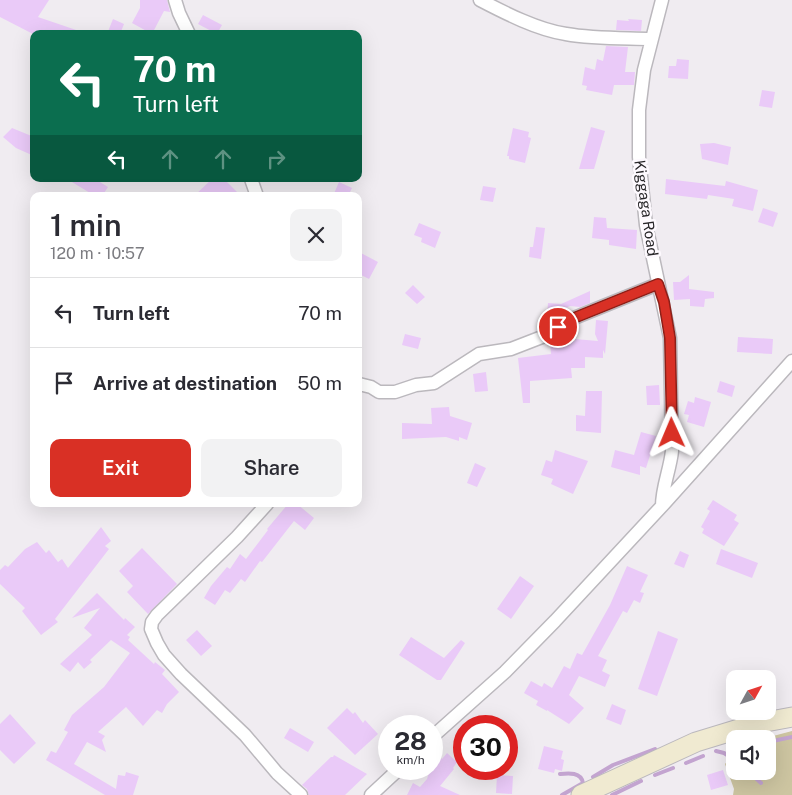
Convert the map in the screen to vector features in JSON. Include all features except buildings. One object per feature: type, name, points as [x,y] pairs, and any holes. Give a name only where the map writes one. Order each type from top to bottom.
[{"type":"main road","points":[[581,795],[696,742],[754,724],[792,717]]},
{"type":"street","points":[[175,0],[187,30]]},
{"type":"street","points":[[480,0],[531,24],[565,34],[602,38],[651,38]]},
{"type":"street","name":"Kiggaga Road","points":[[662,0],[651,38],[641,88],[639,157],[646,225],[658,284],[664,302],[670,338],[672,451],[671,464],[662,492],[662,506]]},
{"type":"street","points":[[362,385],[379,392],[394,392],[416,385],[434,383],[479,354],[511,349],[542,337],[574,318],[658,284]]},
{"type":"street","points":[[443,727],[505,672],[662,506],[792,361]]},
{"type":"street","points":[[263,507],[237,537],[156,615],[151,629],[156,644],[181,674],[245,735],[277,773],[301,795]]},
{"type":"street","points":[[371,795],[387,780]]},
{"type":"shaded area","points":[[792,731],[792,795],[733,795],[734,789],[731,780],[776,780],[776,735]]},
{"type":"waterway","points":[[776,740],[792,737]]},
{"type":"waterway","points":[[593,777],[613,765],[655,749]]},
{"type":"waterway","points":[[716,751],[726,754]]},
{"type":"waterway","points":[[686,763],[703,756]]},
{"type":"waterway","points":[[655,775],[673,768]]},
{"type":"waterway","points":[[560,774],[577,775],[582,779],[583,783],[562,795]]},
{"type":"waterway","points":[[758,780],[761,783]]},
{"type":"waterway","points":[[612,795],[641,781]]},
{"type":"route","points":[[558,327],[574,318],[658,284],[664,302],[670,338],[672,433]]}]
